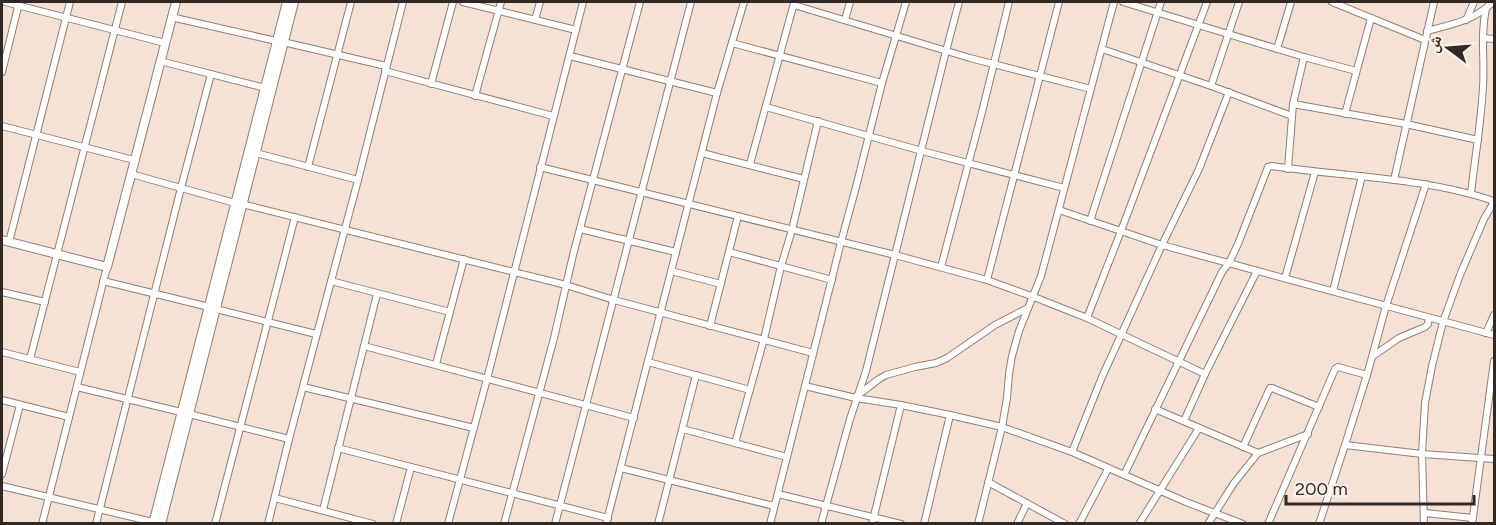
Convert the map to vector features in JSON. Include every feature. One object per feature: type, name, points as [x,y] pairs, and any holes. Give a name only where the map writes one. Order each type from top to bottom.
[{"type":"street","points":[[5,2],[18,3],[66,18],[165,43]]},
{"type":"street","points":[[70,2],[37,135],[5,241],[107,267]]},
{"type":"street","points":[[30,359],[122,2]]},
{"type":"street","points":[[42,524],[176,2]]},
{"type":"street","points":[[238,203],[256,153],[287,2]]},
{"type":"street","points":[[2,486],[157,523],[265,88],[294,2]]},
{"type":"street","points":[[308,167],[351,2]]},
{"type":"street","points":[[268,524],[403,2]]},
{"type":"street","points":[[431,84],[453,2]]},
{"type":"street","points":[[463,2],[576,30]]},
{"type":"street","points":[[475,96],[501,2]]},
{"type":"street","points":[[535,20],[540,2]]},
{"type":"street","points":[[448,524],[583,2]]},
{"type":"street","points":[[504,524],[640,2]]},
{"type":"street","points":[[555,524],[690,2]]},
{"type":"street","points":[[338,448],[560,505],[607,521],[717,93],[744,2]]},
{"type":"street","points":[[845,20],[850,2]]},
{"type":"street","points":[[770,524],[882,83],[906,2]]},
{"type":"street","points":[[821,524],[869,360],[959,2]]},
{"type":"street","points":[[941,267],[1009,2]]},
{"type":"street","points":[[987,280],[1059,2]]},
{"type":"street","points":[[978,524],[1002,428],[1012,356],[1019,331],[1034,297],[1114,2]]},
{"type":"street","points":[[1123,2],[1356,71]]},
{"type":"street","points":[[1090,221],[1161,2]]},
{"type":"street","points":[[1087,318],[1207,2]]},
{"type":"street","points":[[1211,86],[1239,2]]},
{"type":"street","points":[[1277,49],[1291,2]]},
{"type":"street","points":[[1332,2],[1342,3],[1371,18],[1425,40]]},
{"type":"street","points":[[1394,180],[1434,2]]},
{"type":"street","points":[[1466,21],[1474,2]]},
{"type":"street","points":[[1427,31],[1466,21],[1493,2]]},
{"type":"street","points":[[2,72],[18,3]]},
{"type":"street","points":[[750,164],[794,3],[946,51],[1091,89]]},
{"type":"street","points":[[1471,193],[1484,84],[1483,26],[1486,9]]},
{"type":"street","points":[[171,17],[338,55],[431,84],[554,116]]},
{"type":"street","points":[[1345,114],[1371,18]]},
{"type":"street","points":[[1483,38],[1494,39]]},
{"type":"street","points":[[732,43],[882,83]]},
{"type":"street","points":[[1102,49],[1292,116]]},
{"type":"street","points":[[570,56],[717,93]]},
{"type":"street","points":[[1288,169],[1293,104],[1304,57]]},
{"type":"street","points":[[160,61],[265,88]]},
{"type":"street","points":[[96,524],[211,74]]},
{"type":"street","points":[[1072,452],[1122,334],[1199,169],[1229,93]]},
{"type":"street","points":[[1293,104],[1406,124],[1478,140]]},
{"type":"street","points":[[766,107],[921,151],[1064,188]]},
{"type":"street","points":[[735,442],[764,339],[818,121]]},
{"type":"street","points":[[2,126],[134,160]]},
{"type":"street","points":[[256,153],[358,180]]},
{"type":"street","points":[[702,153],[804,178]]},
{"type":"street","points":[[540,167],[987,280],[1087,318],[1205,374]]},
{"type":"street","points":[[1124,475],[1178,361],[1238,244],[1268,167],[1426,184],[1471,193],[1494,201],[1484,219],[1443,322],[1432,366],[1425,403],[1422,454],[1424,524]]},
{"type":"street","points":[[1285,278],[1315,172]]},
{"type":"street","points":[[131,174],[566,285],[614,300],[813,352]]},
{"type":"street","points":[[1332,291],[1362,176]]},
{"type":"street","points":[[1319,524],[1426,184]]},
{"type":"street","points":[[1059,210],[1162,245],[1494,336]]},
{"type":"street","points":[[711,326],[738,216]]},
{"type":"street","points":[[215,524],[295,217]]},
{"type":"street","points":[[580,229],[676,252]]},
{"type":"street","points":[[729,252],[832,280]]},
{"type":"street","points":[[436,364],[464,259]]},
{"type":"street","points":[[671,271],[721,284]]},
{"type":"street","points":[[1185,421],[1205,374],[1257,271]]},
{"type":"street","points":[[103,280],[316,334]]},
{"type":"street","points":[[331,281],[450,312]]},
{"type":"street","points":[[2,292],[45,302]]},
{"type":"street","points":[[323,510],[377,294]]},
{"type":"street","points":[[857,396],[886,375],[936,363],[947,358],[995,324],[1028,307]]},
{"type":"street","points":[[1486,333],[1494,315]]},
{"type":"street","points":[[1373,356],[1399,338],[1425,327],[1428,324],[1428,318]]},
{"type":"street","points":[[364,346],[634,418]]},
{"type":"street","points":[[2,352],[80,372]]},
{"type":"street","points":[[1425,513],[1472,521],[1494,361]]},
{"type":"street","points":[[648,362],[750,390]]},
{"type":"street","points":[[1268,524],[1335,369],[1338,367],[1367,375]]},
{"type":"street","points":[[658,524],[696,375]]},
{"type":"street","points":[[805,386],[950,415],[1002,428],[1072,452],[1243,524]]},
{"type":"street","points":[[77,387],[289,439]]},
{"type":"street","points":[[303,387],[474,428]]},
{"type":"street","points":[[1243,447],[1270,388],[1319,407]]},
{"type":"street","points":[[2,400],[69,417]]},
{"type":"street","points":[[2,474],[20,405]]},
{"type":"street","points":[[873,520],[901,405]]},
{"type":"street","points":[[1155,409],[1258,453]]},
{"type":"street","points":[[924,524],[950,415]]},
{"type":"street","points":[[1139,524],[1199,428]]},
{"type":"street","points":[[683,429],[787,457]]},
{"type":"street","points":[[1208,524],[1234,483],[1258,453],[1308,434]]},
{"type":"street","points":[[1345,445],[1494,459]]},
{"type":"street","points":[[396,524],[411,467]]},
{"type":"street","points":[[621,468],[774,506]]},
{"type":"street","points":[[1079,524],[1108,469]]},
{"type":"street","points":[[988,482],[1065,524]]},
{"type":"street","points":[[778,494],[873,520],[901,524]]},
{"type":"street","points":[[275,498],[373,524]]},
{"type":"street","points":[[1017,524],[1027,503]]}]
